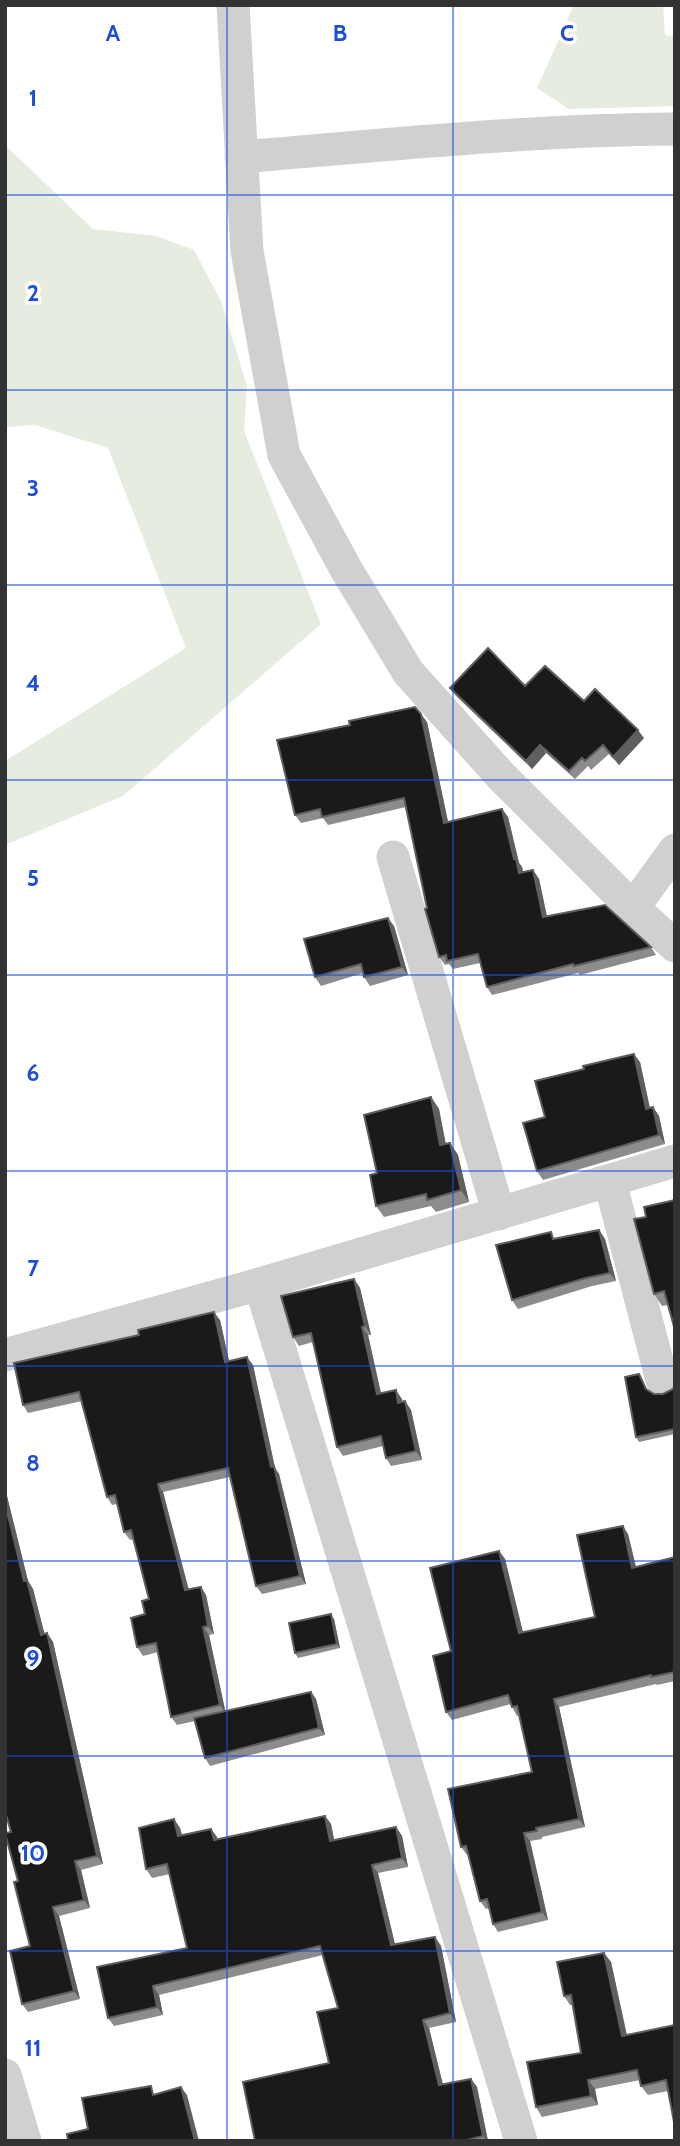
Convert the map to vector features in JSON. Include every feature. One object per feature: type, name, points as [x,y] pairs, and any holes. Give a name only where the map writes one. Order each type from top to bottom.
[{"type":"street","points":[[233,5],[247,251],[284,455],[346,569],[408,672],[502,776],[633,908],[675,946]]},
{"type":"street","points":[[241,157],[600,129],[675,129]]},
{"type":"street","points":[[633,908],[675,850]]},
{"type":"street","points":[[393,857],[499,1214]]},
{"type":"street","points":[[5,1355],[260,1284],[675,1161]]},
{"type":"street","points":[[610,1182],[662,1380]]},
{"type":"street","points":[[260,1284],[521,2141]]},
{"type":"street","points":[[5,2075],[24,2141]]},
{"type":"shaded area","points":[[574,5],[663,5],[665,35],[675,37],[675,106],[569,109],[537,88]]},
{"type":"shaded area","points":[[5,145],[93,229],[156,236],[194,250],[221,301],[247,386],[244,431],[321,624],[123,796],[5,845],[5,761],[186,648],[108,448],[35,425],[5,427]]},
{"type":"building","points":[[488,648],[525,686],[545,666],[584,701],[595,689],[638,730],[613,757],[603,745],[585,761],[582,758],[569,771],[540,745],[526,761],[450,688]]},
{"type":"building","points":[[415,707],[421,714],[444,823],[502,809],[519,873],[533,870],[543,917],[605,905],[651,947],[487,987],[478,954],[447,961],[446,955],[439,957],[425,909],[427,908],[404,798],[322,817],[320,809],[295,815],[277,740],[350,725],[349,721]]},
{"type":"building","points":[[388,918],[402,967],[364,977],[361,964],[315,977],[304,939]]},
{"type":"building","points":[[634,1054],[646,1109],[653,1107],[659,1135],[537,1171],[523,1123],[545,1117],[535,1081]]},
{"type":"building","points":[[431,1097],[440,1145],[450,1143],[461,1190],[427,1200],[426,1194],[376,1206],[370,1175],[377,1173],[364,1115]]},
{"type":"building","points":[[675,1200],[675,1330],[664,1291],[654,1294],[634,1219],[646,1217],[644,1207]]},
{"type":"building","points":[[599,1230],[610,1273],[512,1300],[496,1245],[551,1232],[553,1239]]},
{"type":"building","points":[[354,1279],[377,1394],[396,1390],[398,1403],[405,1401],[416,1451],[386,1458],[381,1436],[337,1447],[311,1333],[293,1337],[281,1296]]},
{"type":"building","points":[[214,1312],[225,1362],[247,1357],[271,1467],[274,1466],[300,1576],[256,1586],[228,1468],[158,1484],[185,1590],[201,1587],[208,1626],[203,1627],[220,1705],[171,1717],[156,1643],[137,1647],[131,1618],[145,1614],[142,1601],[149,1599],[131,1530],[124,1532],[115,1495],[107,1497],[79,1392],[23,1405],[14,1363],[139,1335],[138,1330]]},
{"type":"building","points":[[639,1374],[646,1389],[654,1394],[663,1394],[675,1385],[675,1429],[636,1437],[625,1377]]},
{"type":"building","points":[[5,1503],[24,1581],[27,1580],[41,1635],[47,1633],[97,1856],[75,1861],[84,1900],[53,1907],[74,1991],[22,2004],[10,1951],[30,1946],[14,1882],[18,1881],[5,1833],[11,1832],[5,1811]]},
{"type":"building","points":[[623,1526],[632,1568],[675,1557],[675,1672],[651,1675],[554,1699],[579,1819],[524,1833],[542,1912],[493,1924],[487,1899],[480,1901],[466,1846],[461,1847],[448,1789],[532,1772],[517,1706],[512,1707],[508,1695],[446,1712],[433,1656],[451,1651],[430,1568],[499,1551],[519,1633],[595,1617],[577,1535]]},
{"type":"building","points":[[331,1614],[337,1644],[295,1653],[289,1623]]},
{"type":"building","points":[[311,1692],[319,1728],[205,1758],[194,1718]]},
{"type":"building","points":[[325,1816],[330,1841],[396,1827],[402,1858],[372,1865],[391,1945],[435,1937],[450,2013],[423,2020],[439,2085],[471,2079],[483,2136],[463,2141],[255,2141],[243,2082],[329,2063],[317,2012],[338,2008],[320,1946],[153,1986],[157,2007],[108,2018],[97,1967],[187,1948],[167,1864],[146,1869],[139,1828],[174,1819],[178,1836],[211,1829],[214,1840]]},
{"type":"building","points":[[604,1953],[622,2036],[675,2025],[675,2127],[666,2080],[641,2086],[637,2070],[588,2080],[591,2096],[536,2107],[527,2062],[581,2053],[571,1995],[564,1996],[557,1962]]},
{"type":"building","points":[[151,2086],[153,2095],[181,2087],[195,2141],[68,2141],[67,2134],[88,2129],[82,2098]]}]
